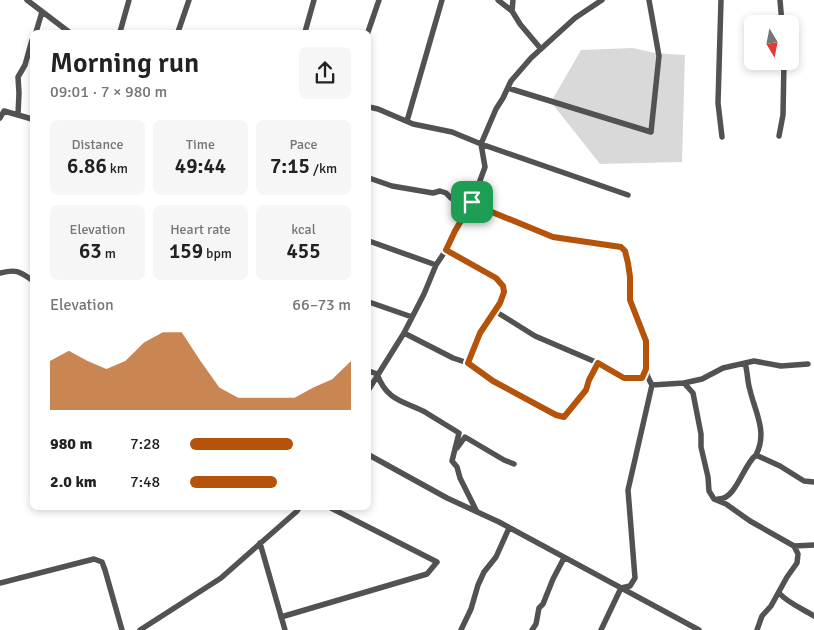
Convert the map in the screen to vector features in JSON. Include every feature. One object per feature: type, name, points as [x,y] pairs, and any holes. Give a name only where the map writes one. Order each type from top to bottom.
[{"type":"street","points":[[27,0],[66,30]]},
{"type":"street","points":[[120,30],[128,0]]},
{"type":"street","points":[[179,30],[189,0]]},
{"type":"street","points":[[306,30],[314,0]]},
{"type":"street","points":[[369,30],[379,0]]},
{"type":"street","points":[[406,121],[442,0]]},
{"type":"street","points":[[498,0],[512,11],[520,24],[541,49]]},
{"type":"street","points":[[512,11],[513,0]]},
{"type":"street","points":[[371,385],[404,332],[424,294],[436,265],[471,205],[484,167],[481,144],[496,109],[511,81],[531,58],[575,18],[602,0]]},
{"type":"street","points":[[508,88],[651,132],[659,56],[649,0]]},
{"type":"street","points":[[721,0],[718,103],[722,137]]},
{"type":"street","points":[[780,0],[781,15]]},
{"type":"street","points":[[37,30],[42,12]]},
{"type":"street","points":[[18,115],[18,77],[25,65],[30,47]]},
{"type":"street","points":[[779,136],[783,115],[784,70]]},
{"type":"street","points":[[371,107],[406,121],[452,132],[481,144],[628,195]]},
{"type":"street","points":[[0,118],[2,109],[30,118]]},
{"type":"street","points":[[371,179],[392,186],[433,193],[440,191],[446,193],[451,198],[487,210],[553,237],[621,247],[625,251],[628,263],[630,300],[646,341],[645,373],[642,378],[624,378],[598,363],[548,342],[495,311]]},
{"type":"street","points":[[371,242],[436,265]]},
{"type":"street","points":[[446,250],[500,282],[503,286],[504,292],[500,303],[480,333],[468,363]]},
{"type":"street","points":[[0,273],[13,270],[30,279]]},
{"type":"street","points":[[371,303],[412,317]]},
{"type":"street","points":[[404,332],[453,358],[468,363],[493,381],[556,415],[564,417],[586,390],[598,363]]},
{"type":"street","points":[[652,385],[684,383],[702,379],[723,368],[754,361],[782,366],[808,364]]},
{"type":"street","points":[[714,499],[727,497],[736,487],[741,474],[751,458],[756,455],[760,446],[760,420],[749,388],[749,375],[745,363]]},
{"type":"street","points":[[371,372],[377,374],[385,390],[399,402],[424,412],[459,433],[452,461]]},
{"type":"street","points":[[621,588],[630,586],[634,578],[628,490],[652,385],[645,373]]},
{"type":"street","points":[[684,383],[693,393],[709,490],[714,499],[726,504],[750,521],[794,546],[814,545]]},
{"type":"street","points":[[452,461],[459,444],[465,437],[514,464]]},
{"type":"street","points":[[371,455],[447,498],[508,528],[699,630]]},
{"type":"street","points":[[756,455],[780,466],[804,481],[814,482]]},
{"type":"street","points":[[452,461],[457,467],[460,478],[477,512]]},
{"type":"street","points":[[140,630],[206,588],[298,510]]},
{"type":"street","points":[[281,617],[427,574],[437,562],[335,510]]},
{"type":"street","points":[[462,630],[478,585],[484,572],[496,557],[508,528]]},
{"type":"street","points":[[260,542],[285,630]]},
{"type":"street","points":[[756,630],[762,616],[779,594],[787,577],[797,563],[798,554],[794,546]]},
{"type":"street","points":[[532,630],[536,624],[540,608],[564,558]]},
{"type":"street","points":[[0,583],[94,559],[102,562],[122,630]]},
{"type":"street","points":[[601,630],[621,588]]},
{"type":"street","points":[[779,594],[814,616]]},
{"type":"shaded area","points":[[633,48],[655,53],[685,55],[682,162],[600,164],[551,102],[581,50]]},
{"type":"route","points":[[472,202],[553,237],[621,247],[625,251],[630,277],[630,300],[646,341],[646,369],[642,378],[624,378],[598,363],[586,390],[564,417],[556,415],[493,381],[468,363],[480,333],[500,303],[504,292],[503,286],[496,278],[446,250],[472,202]]}]
